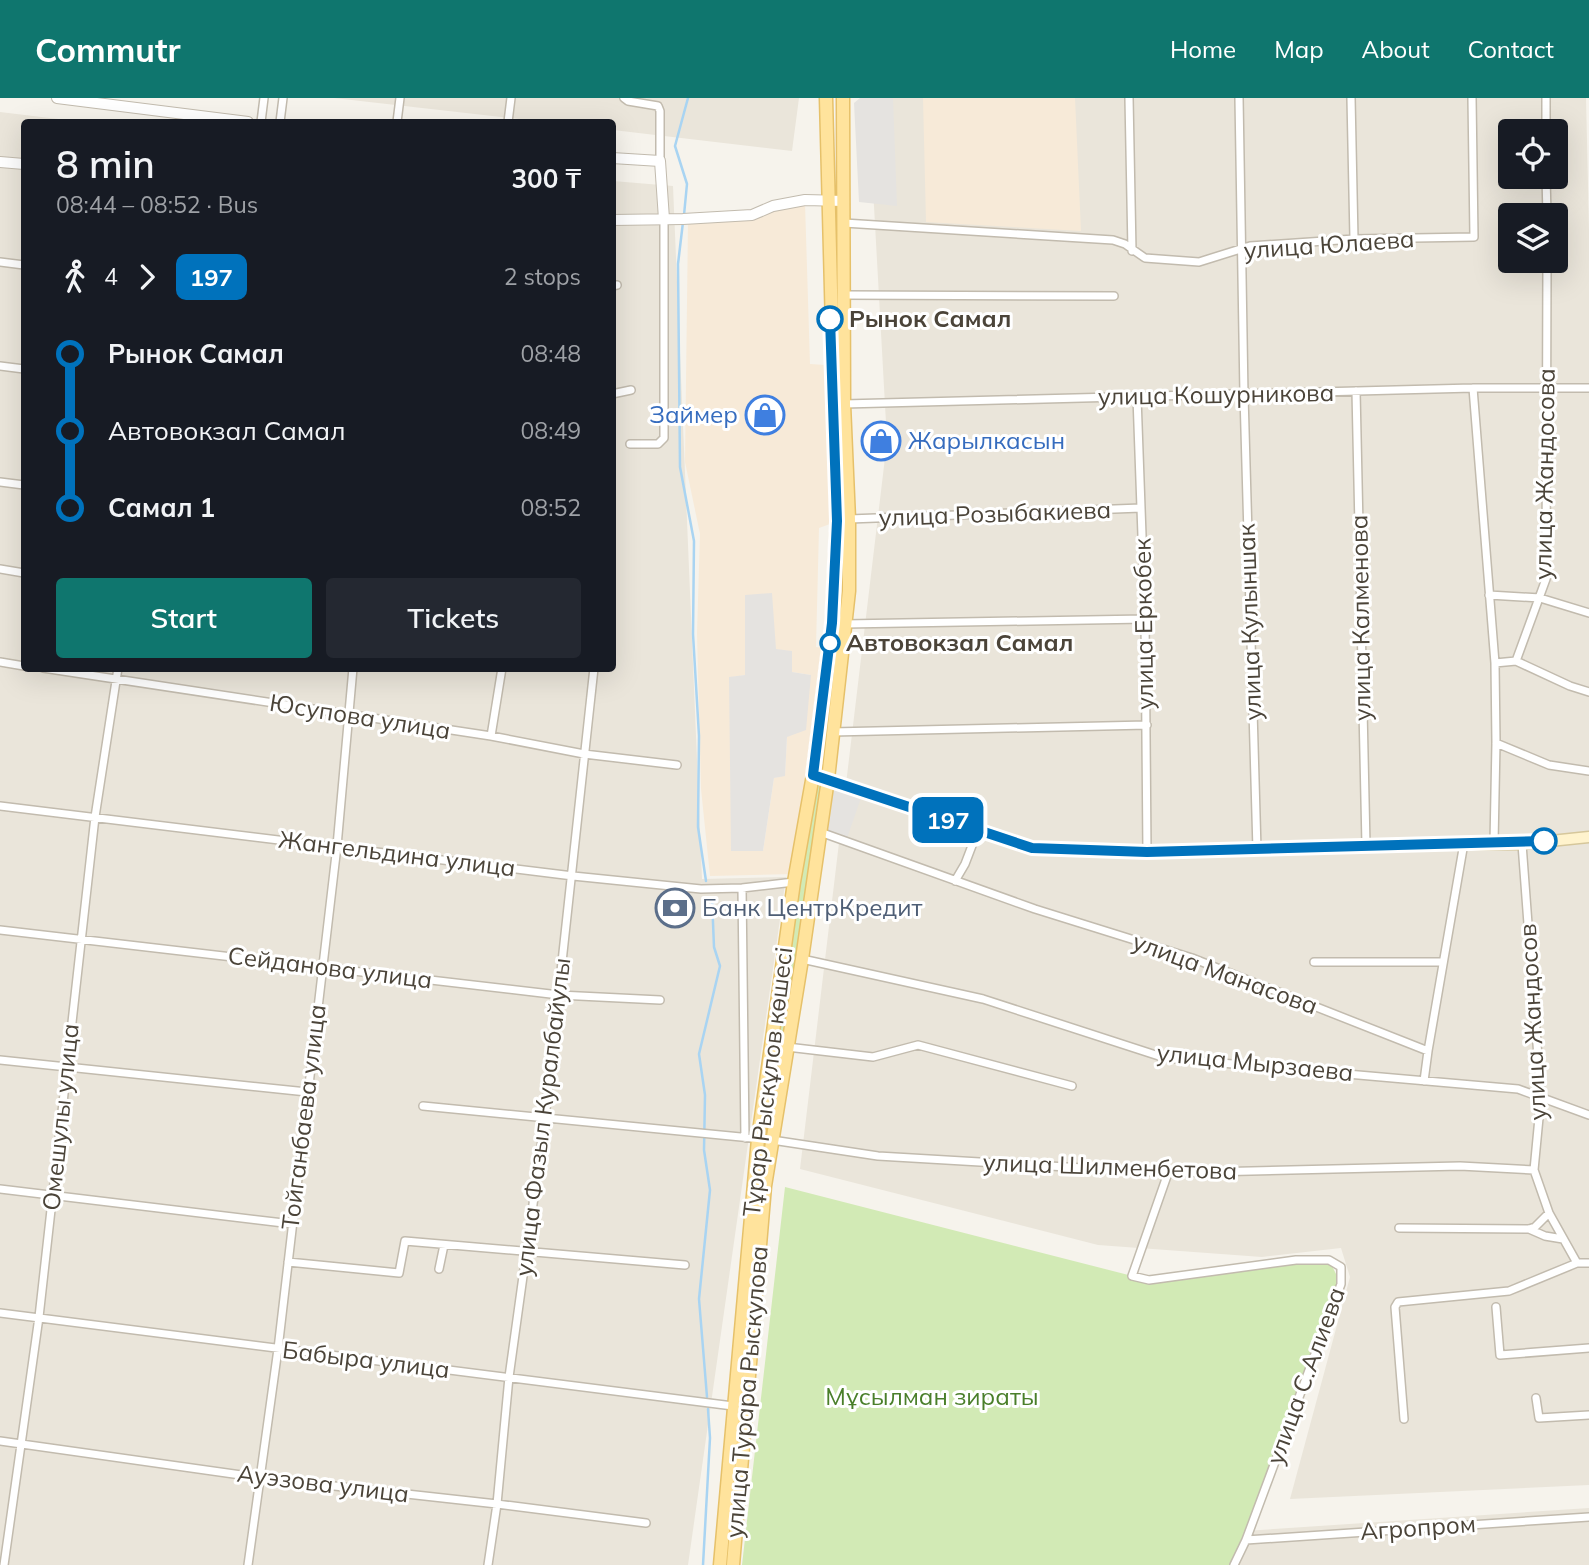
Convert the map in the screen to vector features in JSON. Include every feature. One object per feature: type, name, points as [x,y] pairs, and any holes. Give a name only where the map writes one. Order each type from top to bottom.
[{"type":"main road","name":"Тұрар Рыскұлов көшесі","points":[[720,1565],[752,1138],[813,775],[832,623],[837,521],[826,98]]},
{"type":"main road","name":"Тұрар Рыскұлов көшесі","points":[[806,929],[828,779],[831,732],[849,591],[844,404],[843,98]]},
{"type":"main road","points":[[833,592],[849,591]]},
{"type":"main road","points":[[813,775],[1032,848],[1147,852],[1257,850],[1366,845],[1522,844],[1589,837]]},
{"type":"main road","name":"улица Турара Рыскулова","points":[[733,1565],[765,1186],[806,929]]},
{"type":"street","points":[[57,98],[124,102],[229,119]]},
{"type":"street","points":[[261,119],[264,98]]},
{"type":"street","points":[[280,119],[283,98]]},
{"type":"street","points":[[397,119],[400,98]]},
{"type":"street","points":[[508,119],[511,98]]},
{"type":"street","points":[[624,98],[658,106],[660,111],[664,219],[664,438],[658,444],[630,444]]},
{"type":"street","points":[[1129,98],[1132,251]]},
{"type":"street","points":[[1239,98],[1241,250]]},
{"type":"street","points":[[1351,98],[1354,239]]},
{"type":"street","name":"улица Юлаева","points":[[844,223],[1113,240],[1125,244],[1145,258],[1199,261],[1250,246],[1354,239],[1474,237],[1472,98]]},
{"type":"street","points":[[1546,98],[1546,119]]},
{"type":"street","points":[[616,158],[660,161]]},
{"type":"street","points":[[0,162],[21,164]]},
{"type":"street","points":[[616,220],[752,215],[773,206],[804,200],[844,201]]},
{"type":"street","name":"улица Кулыншак","points":[[1241,250],[1257,850]]},
{"type":"street","points":[[0,262],[21,265]]},
{"type":"street","name":"улица Жандосова","points":[[1516,661],[1545,579],[1547,273]]},
{"type":"street","points":[[844,295],[1114,296]]},
{"type":"street","points":[[0,366],[21,369]]},
{"type":"street","points":[[1473,388],[1495,663],[1494,844]]},
{"type":"street","name":"улица Кошурникова","points":[[844,404],[1473,388],[1589,388]]},
{"type":"street","points":[[616,393],[631,390]]},
{"type":"street","name":"улица Калменова","points":[[1356,391],[1366,845]]},
{"type":"street","name":"улица Еркобек","points":[[1136,397],[1145,620],[1147,852]]},
{"type":"street","points":[[0,482],[21,485]]},
{"type":"street","name":"улица Розыбакиева","points":[[849,519],[1142,508]]},
{"type":"street","points":[[0,569],[21,572]]},
{"type":"street","points":[[1489,595],[1540,598],[1589,613]]},
{"type":"street","points":[[845,624],[1145,620]]},
{"type":"street","points":[[1495,663],[1516,661],[1589,692]]},
{"type":"street","points":[[0,662],[21,666]]},
{"type":"street","name":"Юсупова улица","points":[[68,672],[491,736],[584,754],[677,765]]},
{"type":"street","name":"Омешулы улица","points":[[4,1565],[39,1317],[95,817],[118,672]]},
{"type":"street","name":"Тойганбаева улица","points":[[248,1565],[278,1349],[337,845],[353,672]]},
{"type":"street","points":[[491,736],[501,672]]},
{"type":"street","name":"улица Фазыл Куралбайулы","points":[[488,1565],[497,1504],[509,1377],[545,1118],[594,672]]},
{"type":"street","points":[[831,732],[1147,725]]},
{"type":"street","points":[[1496,743],[1549,765],[1589,771]]},
{"type":"street","name":"Жангельдина улица","points":[[0,806],[337,845],[573,876],[701,889],[743,888],[794,882]]},
{"type":"street","points":[[954,881],[965,864],[978,830]]},
{"type":"street","name":"улица Манасова","points":[[820,832],[1035,909],[1192,958],[1428,1051]]},
{"type":"street","points":[[1424,1081],[1464,843]]},
{"type":"street","name":"улица Жандосов","points":[[1522,844],[1541,1097],[1534,1170],[1549,1213],[1577,1263]]},
{"type":"street","points":[[743,888],[752,1138]]},
{"type":"street","name":"Сейданова улица","points":[[0,930],[559,995],[660,1000]]},
{"type":"street","name":"улица Мырзаева","points":[[803,959],[983,999],[1165,1058],[1518,1089],[1589,1115]]},
{"type":"street","points":[[1314,962],[1443,962]]},
{"type":"street","points":[[787,1046],[873,1057],[918,1045],[1072,1086]]},
{"type":"street","points":[[0,1060],[307,1092]]},
{"type":"street","name":"улица Шилменбетова","points":[[423,1107],[772,1140],[878,1156],[1168,1173],[1460,1166],[1534,1170]]},
{"type":"street","name":"улица С.Алиева","points":[[1168,1173],[1132,1276],[1149,1280],[1296,1260],[1329,1260],[1341,1267],[1342,1284],[1246,1540],[1234,1565]]},
{"type":"street","points":[[0,1189],[292,1224]]},
{"type":"street","points":[[1399,1228],[1529,1228],[1535,1227],[1549,1213]]},
{"type":"street","points":[[1529,1228],[1545,1237],[1563,1239]]},
{"type":"street","points":[[288,1262],[399,1273],[405,1241],[685,1265]]},
{"type":"street","points":[[439,1269],[444,1245]]},
{"type":"street","points":[[1404,1419],[1395,1307],[1398,1302],[1509,1291],[1577,1263],[1589,1263]]},
{"type":"street","points":[[1496,1307],[1500,1355],[1589,1348]]},
{"type":"street","name":"Бабыра улица","points":[[0,1313],[733,1406]]},
{"type":"street","points":[[1536,1398],[1539,1418],[1589,1415]]},
{"type":"street","name":"Ауэзова улица","points":[[0,1441],[262,1478],[646,1523]]},
{"type":"street","name":"Агропром","points":[[1246,1540],[1589,1517]]},
{"type":"shaded area","points":[[334,98],[799,98],[792,151],[616,130],[616,119],[520,119]]},
{"type":"shaded area","points":[[860,98],[893,98],[897,206],[859,202],[854,103]]},
{"type":"shaded area","points":[[868,98],[1586,98],[1589,229],[1589,1485],[1290,1499],[1350,1277],[1341,1248],[1262,1257],[1098,1245],[800,1169],[887,441]]},
{"type":"shaded area","points":[[923,98],[1075,98],[1081,231],[926,222]]},
{"type":"shaded area","points":[[0,112],[58,119],[21,119],[21,672],[616,672],[616,181],[673,186],[702,879],[786,877],[688,1565],[0,1565]]},
{"type":"shaded area","points":[[782,203],[805,203],[810,364],[825,365],[830,524],[819,528],[816,647],[824,648],[796,874],[710,876],[701,789],[697,633],[700,534],[685,462],[688,222],[756,216]],"holes":[[[745,595],[792,672],[811,675],[787,737],[785,775],[774,778],[763,851],[729,678],[745,675]]]},
{"type":"shaded area","points":[[772,593],[776,649],[792,651],[792,672],[811,675],[806,730],[787,737],[785,776],[774,778],[763,851],[731,851],[729,677],[745,675],[745,595]]},
{"type":"shaded area","points":[[832,788],[861,798],[847,838],[826,830]]},
{"type":"shaded area","points":[[1589,1508],[1589,1565],[1229,1565],[1244,1531]]},
{"type":"green space","points":[[814,784],[821,786],[770,1134],[765,1132]]},
{"type":"green space","name":"Мұсылман зираты","points":[[785,1187],[1148,1280],[1329,1260],[1341,1284],[1234,1565],[742,1565]]},
{"type":"waterway","points":[[684,215],[687,184],[675,146],[688,98]]},
{"type":"waterway","points":[[683,222],[678,264],[680,467],[694,541],[693,634],[699,736],[698,827],[706,881]]},
{"type":"waterway","points":[[707,1397],[699,1299],[710,1190],[704,1150],[705,1095],[699,1054],[720,966],[714,947],[712,898]]},
{"type":"waterway","points":[[703,1565],[710,1438],[708,1409]]},
{"type":"bus line","name":"197","points":[[830,319],[837,521],[832,623],[813,775],[1032,848],[1147,852],[1366,845],[1522,844],[1544,841]]},
{"type":"place","name":"Рынок Самал","points":[[830,319]]},
{"type":"place","name":"Займер","points":[[765,415]]},
{"type":"place","name":"Жарылкасын","points":[[881,441]]},
{"type":"place","name":"Автовокзал Самал","points":[[830,643]]},
{"type":"place","name":"Банк ЦентрКредит","points":[[675,908]]}]
